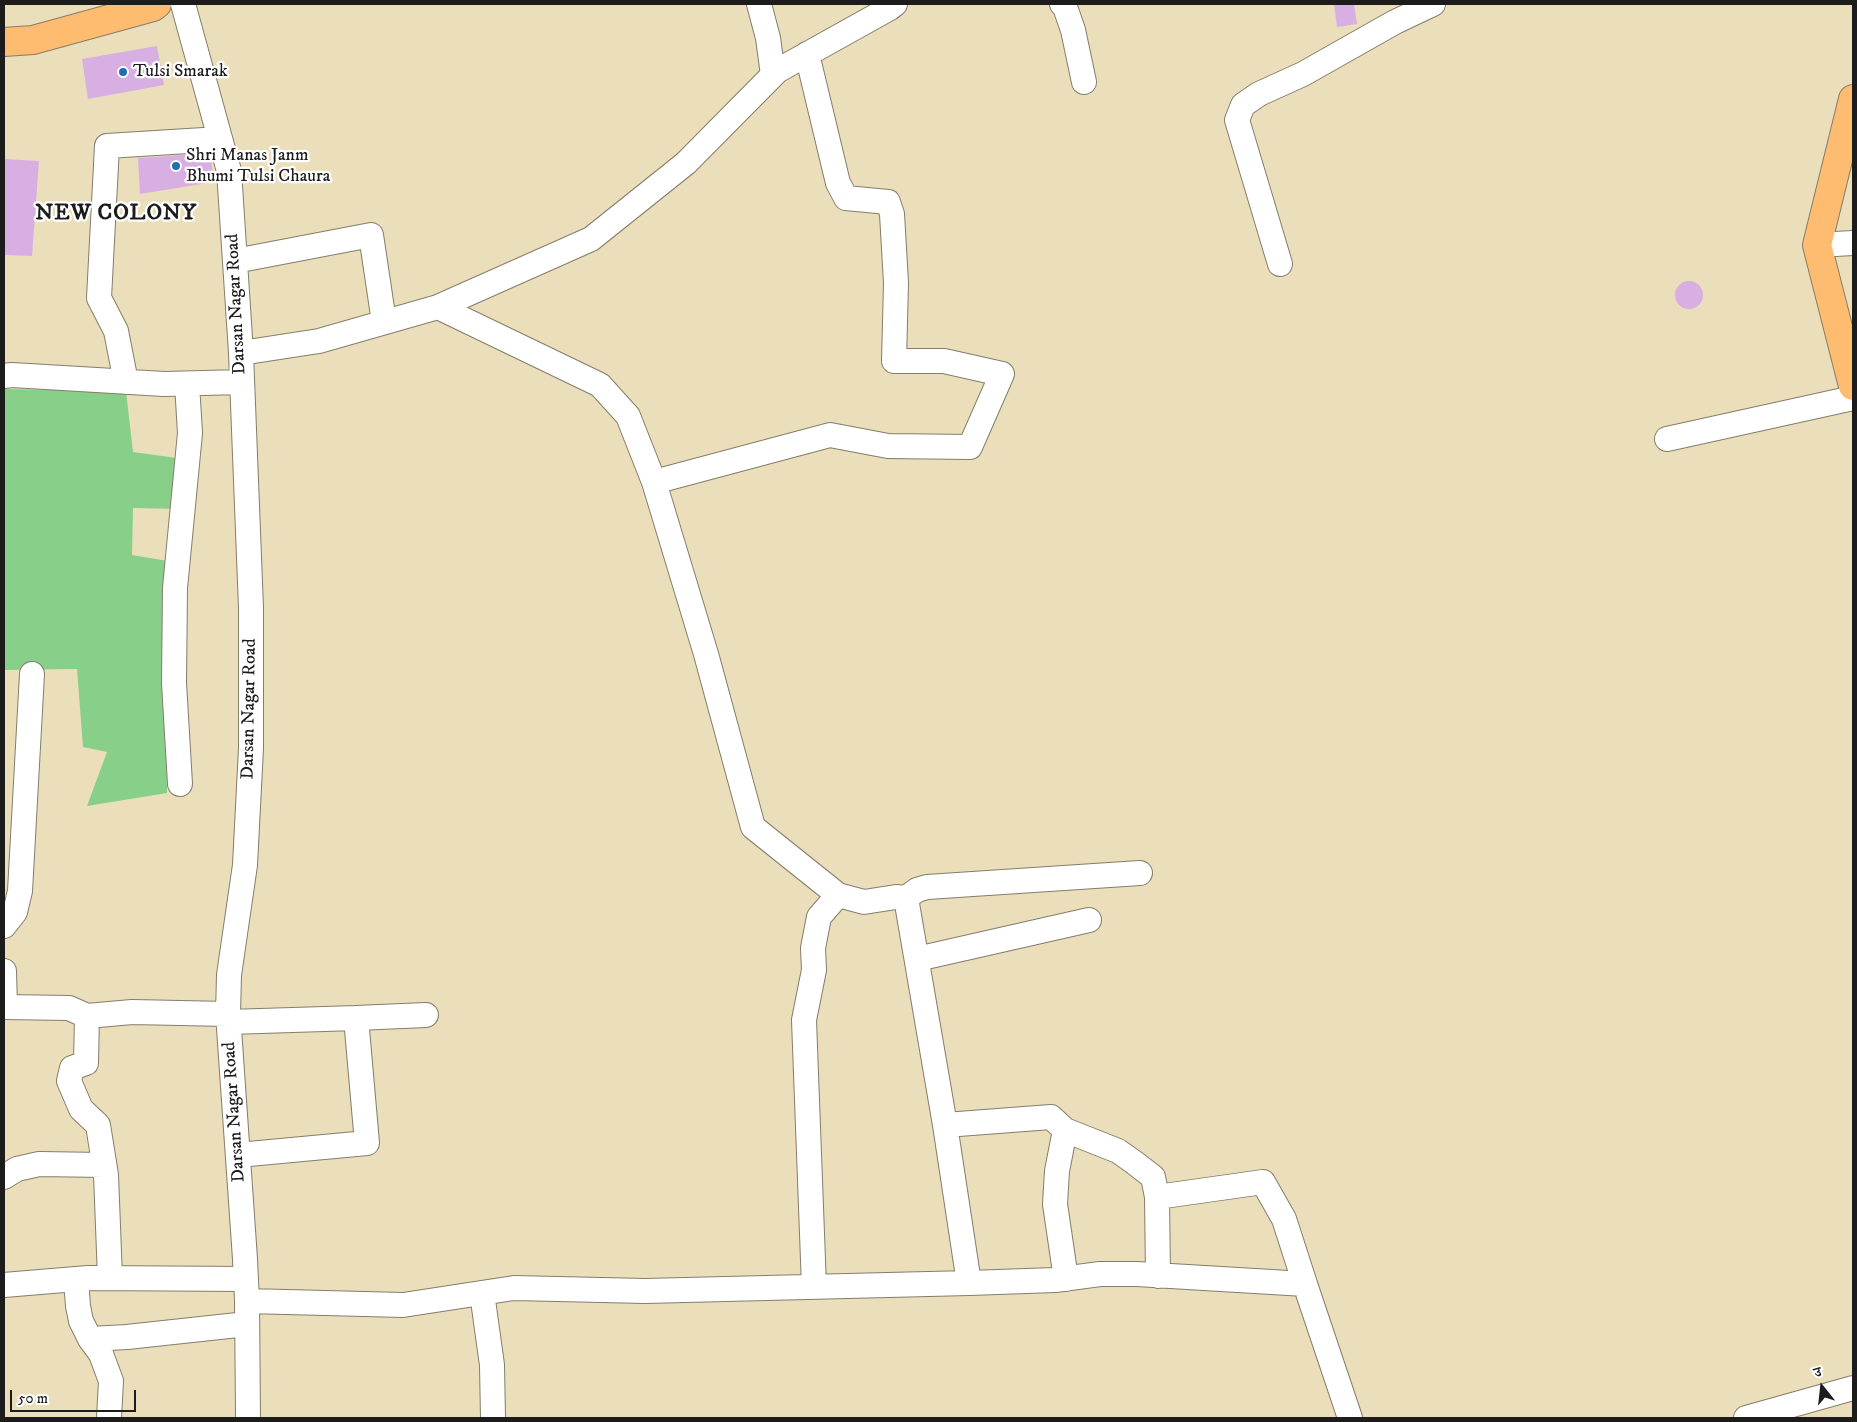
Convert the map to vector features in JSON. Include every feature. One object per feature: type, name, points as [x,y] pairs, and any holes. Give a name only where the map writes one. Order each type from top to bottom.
[{"type":"main road","points":[[4,42],[33,40],[153,7],[157,4]]},
{"type":"main road","points":[[1853,99],[1817,245],[1853,386]]},
{"type":"street","name":"Darsan Nagar Road","points":[[183,4],[229,171],[241,353],[251,608],[251,748],[245,865],[229,975],[228,1018],[247,1301],[248,1418]]},
{"type":"street","points":[[759,4],[768,38],[773,74]]},
{"type":"street","points":[[241,353],[319,341],[438,307],[591,239],[686,163],[773,74],[895,4]]},
{"type":"street","points":[[1062,4],[1065,7],[1073,30],[1084,82]]},
{"type":"street","points":[[1280,264],[1237,120],[1243,105],[1259,94],[1303,74],[1408,9],[1433,4]]},
{"type":"street","points":[[654,482],[830,435],[888,446],[970,447],[1002,374],[944,361],[894,361],[896,283],[892,214],[888,202],[846,198],[838,183],[807,54]]},
{"type":"street","points":[[126,382],[116,331],[99,298],[107,146],[220,139]]},
{"type":"street","points":[[235,261],[371,236],[384,322]]},
{"type":"street","points":[[1817,245],[1853,243]]},
{"type":"street","points":[[438,307],[600,385],[628,416],[654,482],[706,654],[753,827],[838,895],[864,902],[896,897],[906,898],[917,890],[927,887],[1140,872]]},
{"type":"street","points":[[4,376],[164,384],[242,382]]},
{"type":"street","points":[[180,784],[174,683],[175,588],[190,432],[187,384]]},
{"type":"street","points":[[1667,439],[1853,398]]},
{"type":"street","points":[[4,926],[15,912],[20,891],[32,674]]},
{"type":"street","points":[[814,1287],[804,1020],[814,970],[813,948],[819,916],[838,895]]},
{"type":"street","points":[[906,898],[945,1125],[969,1283]]},
{"type":"street","points":[[917,959],[1089,920]]},
{"type":"street","points":[[4,971],[4,1007],[69,1008],[87,1016],[132,1012],[228,1018],[356,1018],[426,1015]]},
{"type":"street","points":[[87,1016],[86,1063],[72,1068],[69,1081],[81,1109],[98,1125],[104,1164],[110,1278]]},
{"type":"street","points":[[238,1155],[368,1143],[356,1018]]},
{"type":"street","points":[[945,1125],[1051,1116],[1065,1130],[1118,1151],[1135,1163],[1153,1177],[1157,1197],[1158,1276]]},
{"type":"street","points":[[1065,1130],[1057,1171],[1055,1204],[1066,1278]]},
{"type":"street","points":[[4,1177],[17,1169],[39,1164],[104,1164]]},
{"type":"street","points":[[1157,1197],[1263,1182],[1284,1218],[1350,1418]]},
{"type":"street","points":[[4,1285],[110,1278],[247,1301],[403,1305],[514,1288],[645,1291],[814,1287],[969,1283],[1066,1278],[1100,1274],[1137,1274],[1305,1284]]},
{"type":"street","points":[[76,1279],[81,1321],[90,1339],[101,1354],[111,1381],[109,1418]]},
{"type":"street","points":[[482,1293],[492,1365],[494,1418]]},
{"type":"street","points":[[90,1339],[127,1337],[247,1301]]},
{"type":"street","points":[[1746,1418],[1853,1388]]},
{"type":"green space","points":[[4,389],[126,391],[133,452],[177,458],[177,509],[133,508],[132,555],[168,561],[167,793],[87,806],[107,752],[83,747],[77,669],[4,670]]},
{"type":"building","points":[[1334,4],[1354,4],[1357,24],[1337,27]]},
{"type":"building","name":"Tulsi Smarak","points":[[157,46],[164,85],[88,99],[82,59]]},
{"type":"building","name":"Shri Manas Janm Bhumi Tulsi Chaura","points":[[210,153],[214,182],[140,194],[138,158]]},
{"type":"building","points":[[4,159],[39,161],[32,256],[4,255]]},
{"type":"building","points":[[1689,281],[1699,285],[1703,295],[1699,305],[1689,309],[1679,305],[1675,295],[1679,285]]},
{"type":"place","name":"Tulsi Smarak","points":[[123,72]]},
{"type":"place","name":"Shri Manas Janm Bhumi Tulsi Chaura","points":[[176,166]]},
{"type":"district","name":"NEW COLONY","points":[[116,214]]}]
